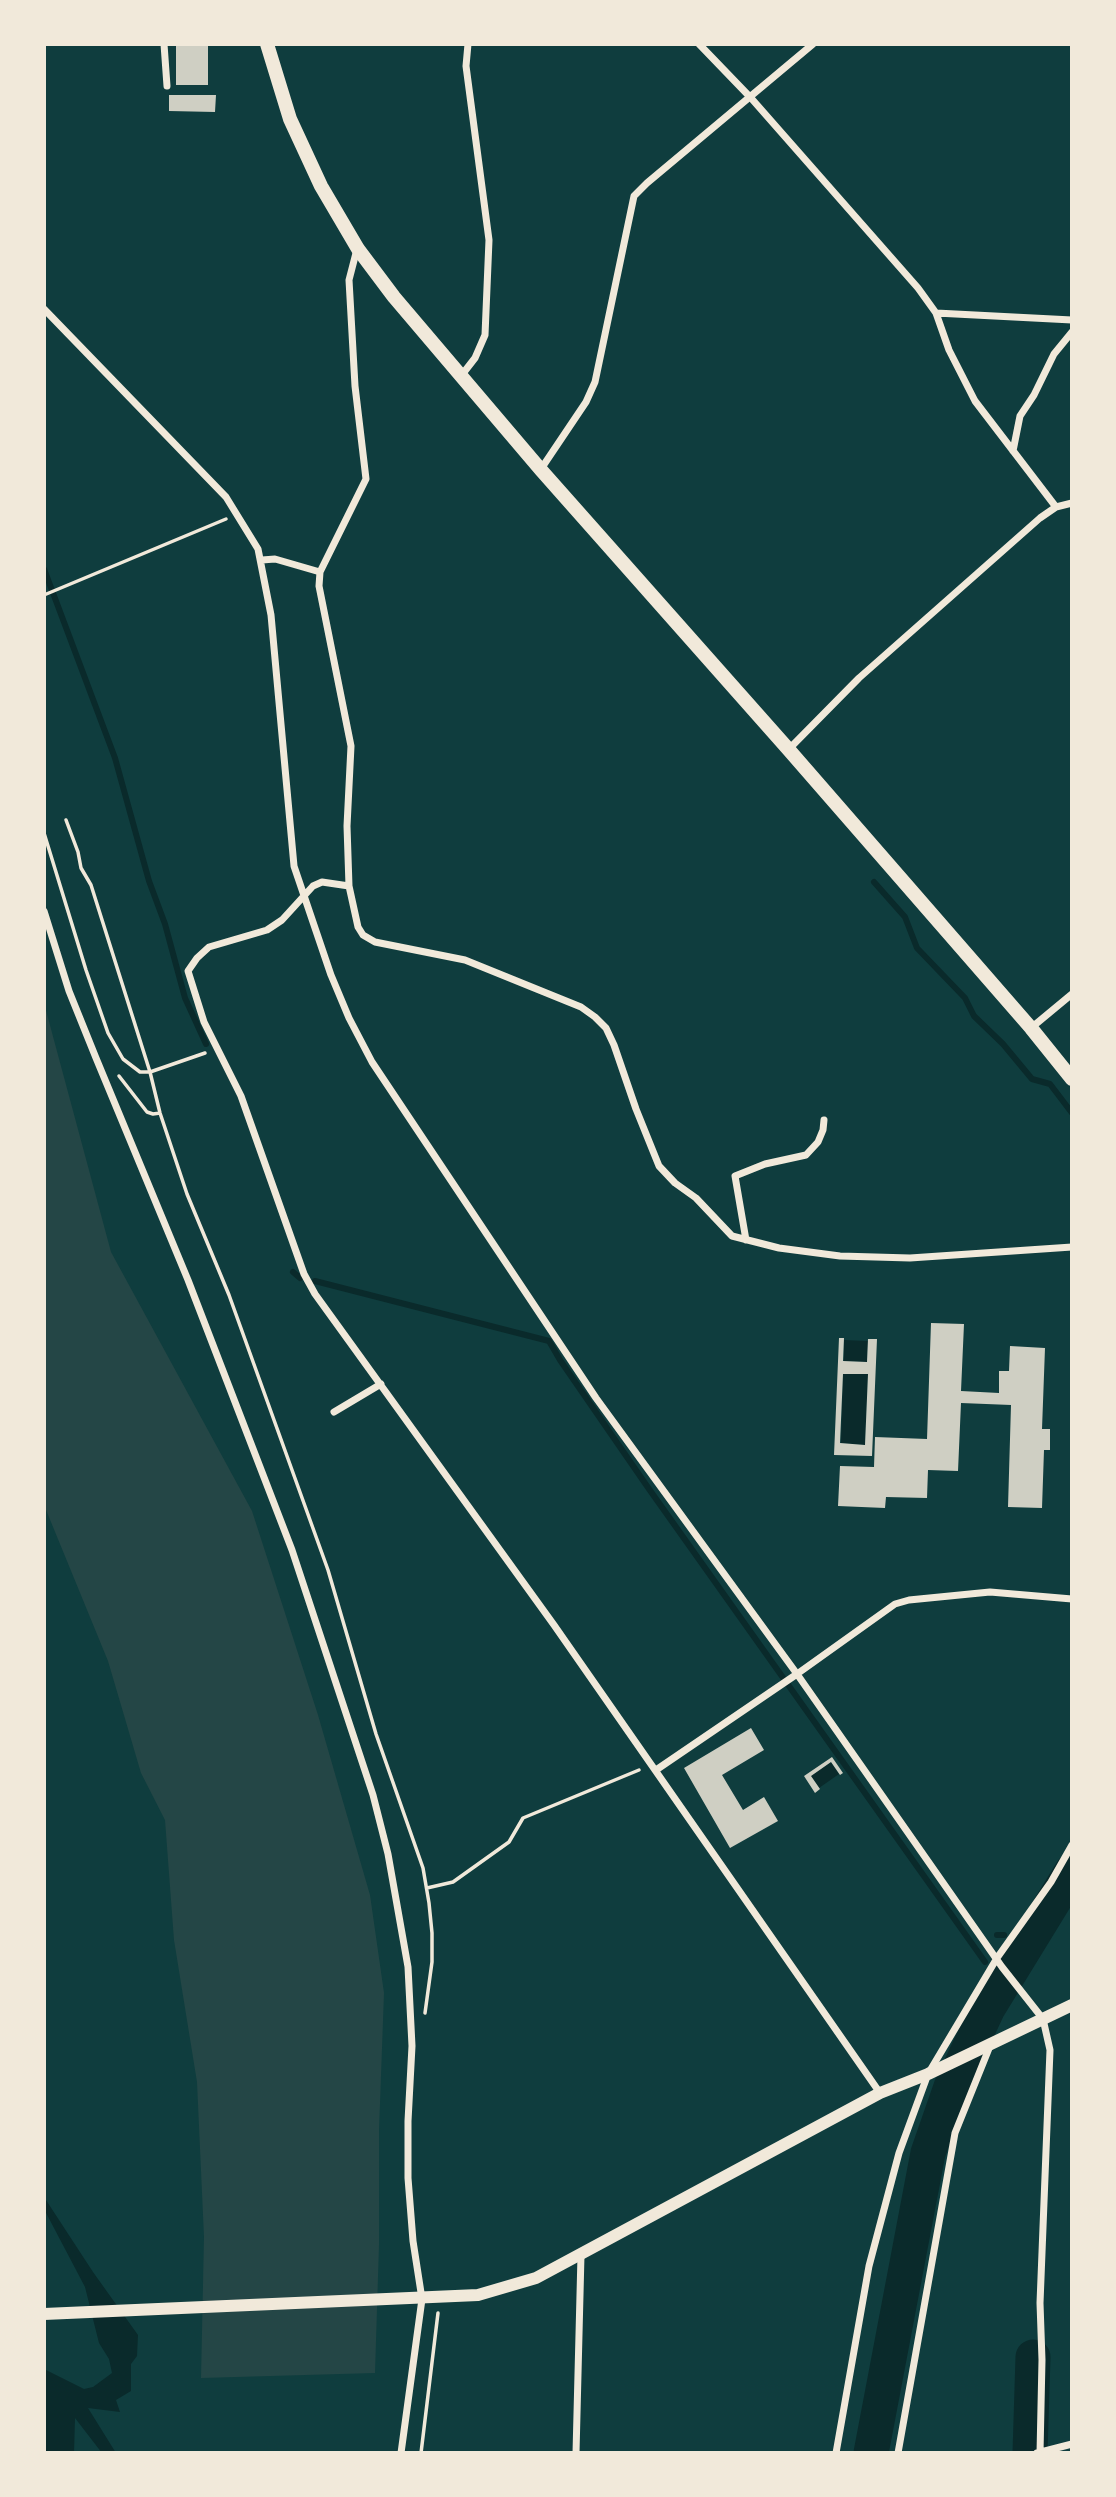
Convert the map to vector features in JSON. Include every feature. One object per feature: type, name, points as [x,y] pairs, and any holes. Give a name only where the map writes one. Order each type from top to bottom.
[{"type":"main road","points":[[267,44],[290,119],[321,186],[358,248],[394,297],[541,470],[1031,1028],[1072,1079]]},
{"type":"main road","points":[[44,2314],[478,2295],[536,2277],[880,2092],[933,2071],[1072,2006]]},
{"type":"street","points":[[164,44],[167,86]]},
{"type":"street","points":[[460,376],[475,358],[485,335],[489,240],[466,66],[468,44]]},
{"type":"street","points":[[699,44],[751,98],[918,288],[936,313],[949,351],[975,401],[1056,507]]},
{"type":"street","points":[[541,470],[586,402],[595,382],[634,197],[647,183],[813,44]]},
{"type":"street","points":[[358,248],[349,280],[355,386],[366,479],[320,572],[320,596],[351,746],[347,826],[349,886],[358,927],[363,935],[375,942],[465,960],[581,1007],[595,1017],[606,1028],[614,1045],[659,1166],[680,1188],[696,1198],[732,1236],[779,1248],[840,1256],[910,1258],[1072,1247]]},
{"type":"street","points":[[44,309],[226,497],[252,536],[262,560],[271,615],[294,866],[345,1007],[372,1062],[596,1398],[797,1674],[1002,1967],[1043,2019],[1050,2050],[1040,2303],[1042,2360],[1038,2453],[1072,2444]]},
{"type":"street","points":[[936,313],[1072,320]]},
{"type":"street","points":[[1013,452],[1020,416],[1034,395],[1054,354],[1072,332]]},
{"type":"street","points":[[789,750],[859,678],[1040,518],[1056,507],[1072,503]]},
{"type":"street","points":[[262,560],[275,559],[320,572]]},
{"type":"street","points":[[349,886],[322,883],[313,886],[293,910],[267,930],[209,947],[188,971],[204,1022],[241,1096],[304,1274],[654,1767],[880,2092]]},
{"type":"street","points":[[44,911],[69,991],[188,1280],[292,1550],[373,1795],[396,1891],[408,1967],[412,2046],[408,2178],[413,2241],[422,2299],[401,2453]]},
{"type":"street","points":[[1031,1028],[1072,994]]},
{"type":"street","points":[[746,1240],[735,1176],[765,1164],[806,1155],[818,1142],[824,1120]]},
{"type":"street","points":[[334,1412],[380,1384]]},
{"type":"street","points":[[654,1767],[797,1674],[895,1604],[909,1600],[990,1592],[1072,1599]]},
{"type":"street","points":[[836,2453],[869,2266],[899,2153],[933,2071],[997,1958],[1051,1882],[1072,1845]]},
{"type":"street","points":[[898,2453],[955,2133],[987,2045]]},
{"type":"street","points":[[576,2453],[581,2255]]},
{"type":"path","points":[[46,595],[238,514]]},
{"type":"path","points":[[66,820],[81,867],[91,885],[150,1072],[159,1113],[187,1194],[229,1295],[328,1570],[376,1734],[423,1868],[432,1933],[432,1962],[424,2021]]},
{"type":"path","points":[[44,833],[108,1033],[123,1059],[130,1067],[140,1072],[150,1072],[201,1055],[216,1046]]},
{"type":"path","points":[[117,1075],[147,1112],[159,1113]]},
{"type":"path","points":[[427,1888],[453,1882],[509,1842],[523,1818],[654,1767]]},
{"type":"path","points":[[421,2453],[440,2298]]},
{"type":"shaded area","points":[[44,1003],[111,1252],[252,1511],[318,1715],[370,1895],[384,1993],[375,2373],[201,2378],[204,2237],[197,2082],[174,1940],[165,1820],[141,1773],[108,1661],[44,1505]]},
{"type":"shaded area","points":[[844,1340],[868,1341],[867,1362],[844,1361]]},
{"type":"shaded area","points":[[843,1374],[868,1374],[865,1445],[841,1443]]},
{"type":"shaded area","points":[[831,1762],[839,1774],[819,1788],[811,1776]]},
{"type":"shaded area","points":[[44,2197],[138,2335],[137,2356],[131,2364],[131,2391],[116,2400],[120,2412],[88,2408],[116,2453],[102,2453],[75,2418],[74,2453],[44,2453],[44,2369],[84,2389],[93,2387],[112,2373],[109,2359],[99,2343],[85,2287],[44,2209]]},
{"type":"building","points":[[176,44],[208,44],[208,85],[176,85]]},
{"type":"building","points":[[169,95],[216,95],[215,112],[169,111]]},
{"type":"building","points":[[931,1323],[964,1324],[961,1391],[999,1393],[999,1371],[1009,1371],[1010,1346],[1045,1348],[1042,1429],[1050,1429],[1050,1450],[1044,1450],[1042,1508],[1008,1507],[1011,1405],[961,1403],[958,1471],[928,1470],[927,1498],[886,1497],[885,1508],[838,1506],[840,1466],[874,1467],[875,1437],[927,1439]]},
{"type":"building","points":[[839,1338],[844,1338],[843,1361],[867,1362],[868,1339],[877,1339],[872,1456],[834,1455]],"holes":[[[843,1374],[868,1374],[865,1445],[840,1443]]]},
{"type":"building","points":[[751,1728],[764,1750],[722,1775],[743,1810],[764,1797],[778,1821],[730,1848],[684,1768]]},
{"type":"building","points":[[832,1757],[843,1773],[840,1775],[831,1762],[811,1776],[820,1789],[815,1793],[804,1776]]},
{"type":"waterway","points":[[44,569],[115,758],[185,998],[206,1044]]},
{"type":"waterway","points":[[874,882],[905,917],[917,948],[965,998],[974,1016],[1003,1044],[1032,1079],[1050,1084],[1072,1113]]},
{"type":"waterway","points":[[293,1272],[300,1278]]},
{"type":"waterway","points":[[315,1281],[549,1341],[649,1489],[985,1962]]},
{"type":"waterway","points":[[871,2453],[928,2153],[951,2087],[988,2008],[1072,1871]]},
{"type":"waterway","points":[[1030,1921],[1038,1929]]},
{"type":"waterway","points":[[997,1935],[1004,1935]]},
{"type":"waterway","points":[[996,1980],[1001,1987]]},
{"type":"waterway","points":[[1030,2453],[1033,2357]]}]
